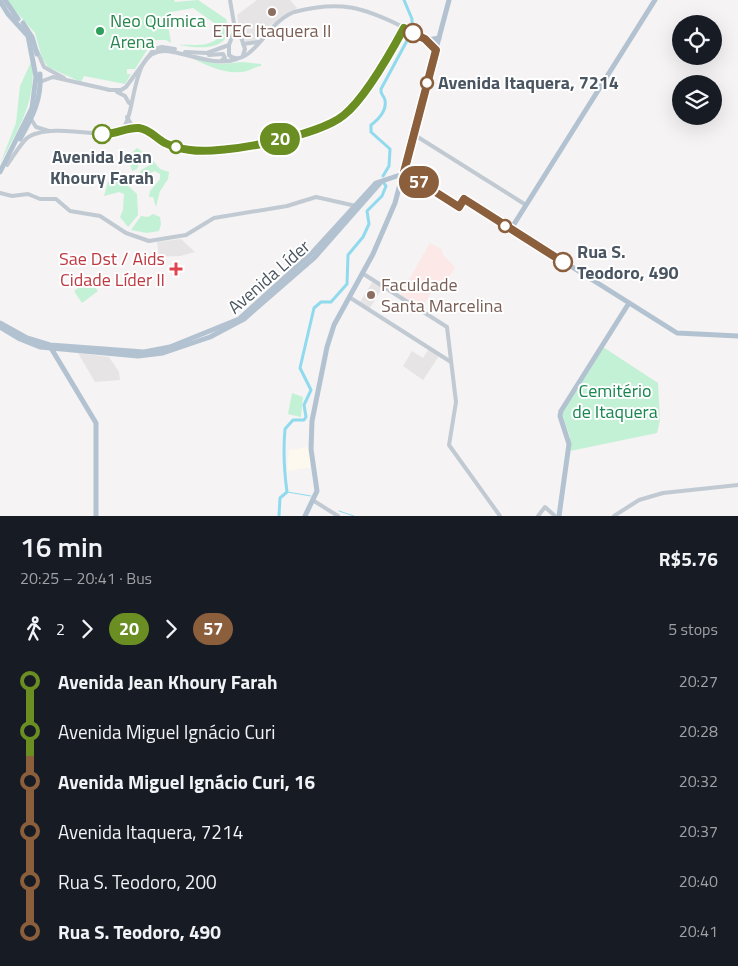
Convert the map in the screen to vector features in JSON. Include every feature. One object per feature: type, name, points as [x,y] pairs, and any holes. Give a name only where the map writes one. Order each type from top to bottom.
[{"type":"main road","points":[[0,172],[32,108],[38,86],[29,39],[3,0]]},
{"type":"main road","points":[[306,516],[314,501],[318,484],[312,448],[313,412],[330,334],[389,219],[449,0]]},
{"type":"main road","points":[[511,229],[655,0]]},
{"type":"main road","points":[[0,178],[38,103],[40,82],[38,58],[30,31],[15,19]]},
{"type":"main road","points":[[427,40],[439,38]]},
{"type":"main road","points":[[384,179],[403,173],[459,207],[464,199],[677,333],[738,336]]},
{"type":"main road","name":"Avenida Líder","points":[[0,323],[50,347],[150,352],[168,348],[233,322],[312,253],[373,186],[384,179]]},
{"type":"main road","name":"Avenida Líder","points":[[0,327],[31,344],[112,354],[148,356],[164,353],[237,324],[322,250],[384,179]]},
{"type":"main road","points":[[559,516],[569,444],[568,435],[560,416],[562,409],[629,303]]},
{"type":"main road","points":[[50,347],[96,423],[96,516]]},
{"type":"main road","points":[[112,354],[115,351],[131,351]]},
{"type":"street","points":[[231,0],[245,52],[240,58]]},
{"type":"street","points":[[231,0],[235,29],[229,44],[229,54],[240,58]]},
{"type":"street","points":[[213,61],[240,58],[250,52],[280,20],[296,11],[327,4],[353,2],[427,40],[436,48]]},
{"type":"street","points":[[127,117],[130,124],[170,145],[189,150],[212,152],[242,148],[327,126],[340,118],[354,105],[404,28]]},
{"type":"street","points":[[200,54],[217,51],[237,41],[252,45],[260,41]]},
{"type":"street","points":[[109,90],[121,90],[126,87],[154,48],[162,47],[200,54],[225,56],[223,60],[213,61],[164,50],[154,52],[136,79],[127,117],[121,132]]},
{"type":"street","points":[[38,58],[47,70],[70,81]]},
{"type":"street","points":[[38,86],[50,77],[78,82],[125,96],[129,108]]},
{"type":"street","points":[[32,108],[32,123],[39,128],[51,131],[112,135],[140,128]]},
{"type":"street","points":[[7,165],[26,139],[51,131]]},
{"type":"street","points":[[413,134],[526,205]]},
{"type":"street","points":[[0,193],[12,196],[28,194],[40,199],[56,199],[70,211],[100,216],[126,233],[148,241],[186,235],[214,218],[291,205],[316,197],[356,206]]},
{"type":"street","points":[[362,273],[446,327],[456,402],[449,445],[500,516]]},
{"type":"street","points":[[349,297],[451,362]]},
{"type":"street","points":[[614,516],[650,496],[670,491],[738,485]]},
{"type":"street","points":[[314,501],[338,516]]},
{"type":"street","points":[[538,516],[545,507],[554,516]]},
{"type":"shaded area","points":[[257,0],[290,0],[297,8],[272,24],[255,42],[249,43],[241,38],[237,15]]},
{"type":"shaded area","points":[[181,239],[195,252],[180,256],[159,257],[157,242]]},
{"type":"shaded area","points":[[430,243],[441,249],[443,255],[455,267],[452,273],[432,291],[421,309],[400,296]]},
{"type":"shaded area","name":"Faculdade Santa Marcelina","points":[[373,281],[383,287],[370,308],[360,302]]},
{"type":"shaded area","points":[[429,349],[439,356],[423,380],[403,366],[412,351],[423,358]]},
{"type":"shaded area","points":[[78,353],[109,357],[119,372],[120,380],[95,382]]},
{"type":"shaded area","points":[[309,447],[313,467],[287,471],[289,450]]},
{"type":"green space","name":"Neo Química Arena","points":[[6,0],[174,0],[175,2],[198,0],[226,19],[229,30],[222,42],[216,45],[193,47],[179,45],[209,43],[219,38],[220,30],[217,25],[193,8],[166,13],[171,43],[166,40],[149,40],[149,47],[135,69],[127,69],[127,74],[131,74],[125,84],[84,76],[81,82],[48,67],[42,58],[35,33]]},
{"type":"green space","points":[[193,59],[222,64],[242,62],[261,64],[261,66],[245,71],[229,72]]},
{"type":"green space","points":[[32,60],[32,89],[29,102],[19,127],[0,164],[16,123],[20,86]]},
{"type":"green space","points":[[137,148],[150,157],[160,169],[169,172],[168,179],[160,191],[156,207],[153,197],[149,197],[150,191],[160,179],[160,174],[155,171],[138,178],[141,170],[150,165],[142,158],[137,169],[132,171],[128,156]]},
{"type":"green space","points":[[108,182],[124,182],[137,194],[138,215],[128,227],[120,217],[123,210],[124,194],[119,192],[104,196]]},
{"type":"green space","points":[[153,214],[160,217],[159,231],[147,233],[131,230],[141,216],[148,217]]},
{"type":"green space","points":[[89,280],[98,291],[82,303],[74,291]]},
{"type":"green space","name":"Cemitério de Itaquera","points":[[603,347],[658,383],[660,420],[657,433],[570,451],[570,437],[562,414]]},
{"type":"green space","points":[[292,393],[303,397],[301,417],[288,414]]},
{"type":"waterway","points":[[404,0],[412,19],[412,28]]},
{"type":"waterway","points":[[383,176],[389,166],[390,149],[371,132],[371,125],[384,111],[385,100],[381,89],[409,37]]},
{"type":"waterway","points":[[279,516],[280,498],[287,492],[284,460],[285,429],[293,420],[304,420],[306,417],[304,405],[311,390],[300,368],[314,308],[321,302],[331,302],[347,284],[348,255],[363,237],[369,224],[367,211],[382,196],[386,186],[383,182]]},
{"type":"waterway","points":[[287,492],[311,496]]},
{"type":"waterway","points":[[339,511],[354,516]]},
{"type":"bus line","name":"20","points":[[102,134],[112,135],[128,129],[140,128],[170,145],[189,150],[212,152],[273,141],[327,126],[335,122],[354,105],[404,28],[413,33]]},
{"type":"bus line","name":"57","points":[[413,33],[425,39],[436,50],[404,172],[459,207],[464,199],[563,262]]},
{"type":"place","name":"ETEC Itaquera II","points":[[272,12]]},
{"type":"place","name":"Neo Química Arena","points":[[100,31]]},
{"type":"place","name":"Avenida Itaquera, 7214","points":[[427,83]]},
{"type":"place","name":"Avenida Jean Khoury Farah","points":[[102,134]]},
{"type":"place","name":"Rua S. Teodoro, 490","points":[[563,262]]},
{"type":"place","name":"Sae Dst / Aids Cidade Líder II","points":[[176,269]]},
{"type":"place","name":"Faculdade Santa Marcelina","points":[[371,295]]}]
